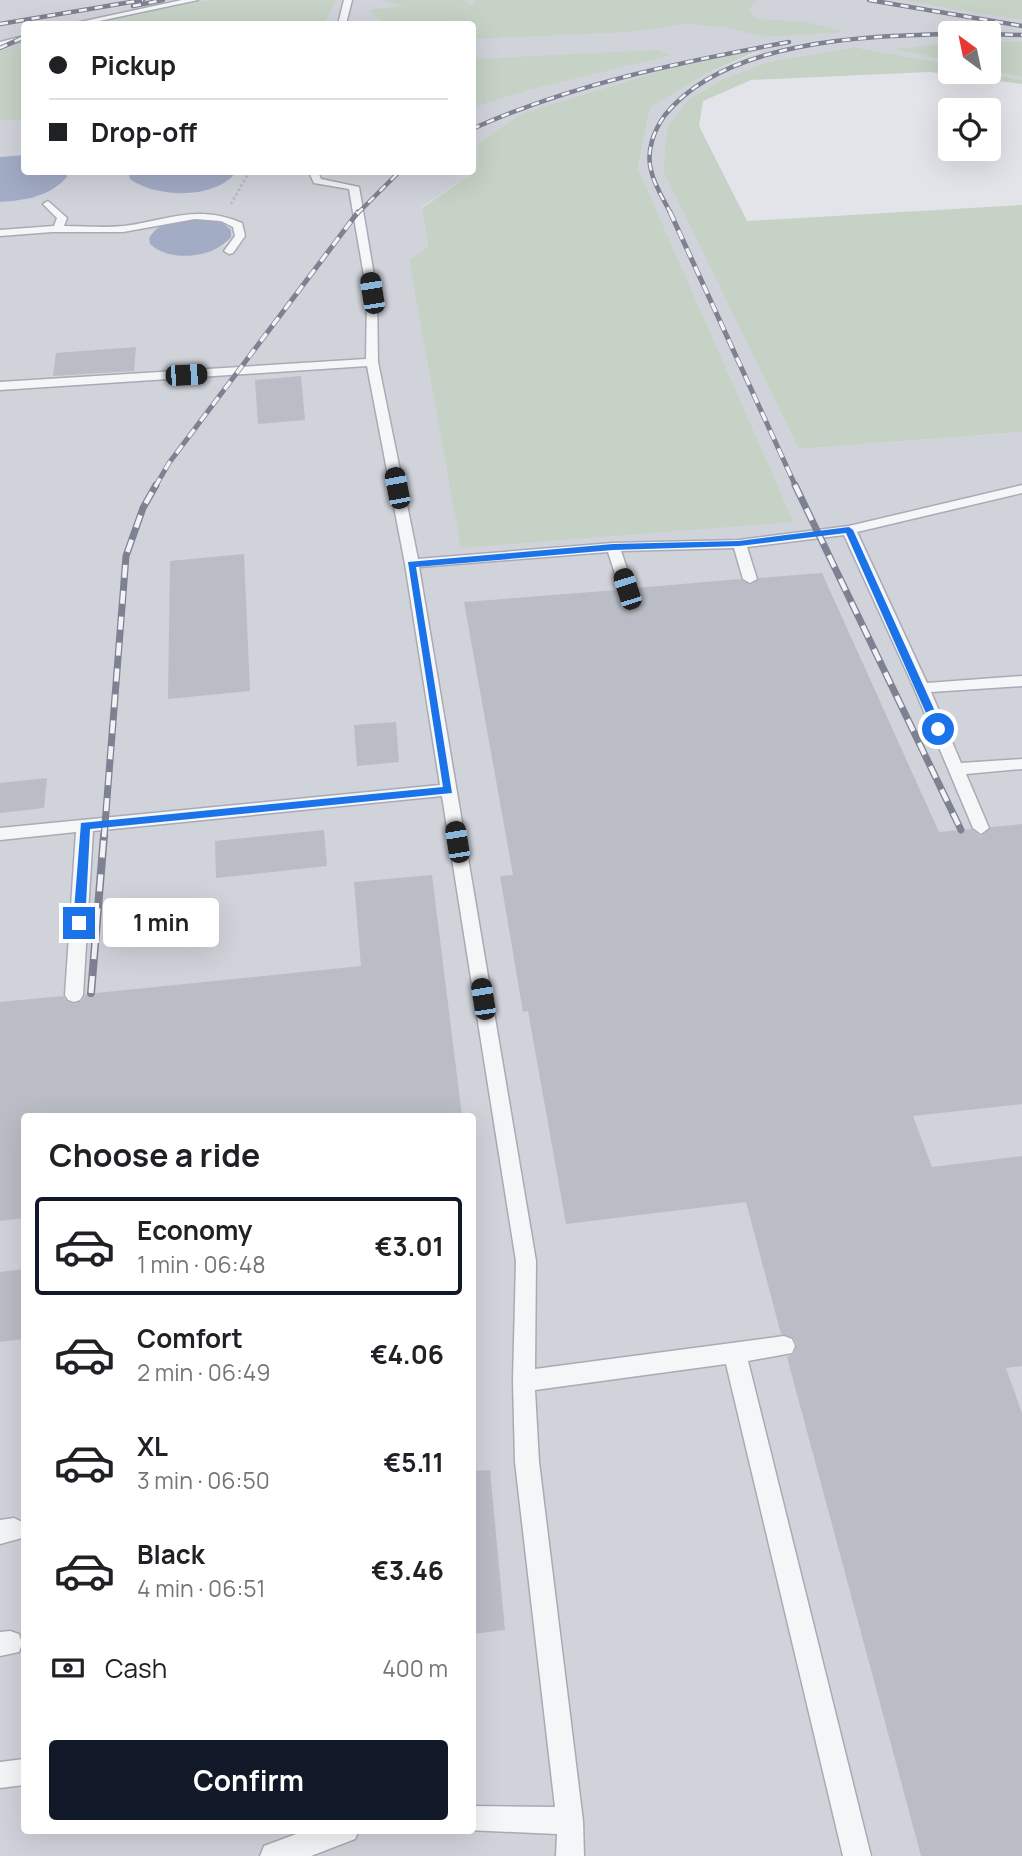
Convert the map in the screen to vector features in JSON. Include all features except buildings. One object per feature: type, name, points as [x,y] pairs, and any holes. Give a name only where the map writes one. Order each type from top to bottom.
[{"type":"lane","points":[[90,21],[194,0]]},
{"type":"lane","points":[[343,21],[348,0]]},
{"type":"lane","points":[[0,45],[21,39]]},
{"type":"lane","points":[[315,175],[317,181],[354,187],[372,293],[372,362],[412,564],[526,1261],[524,1381],[527,1462],[570,1821],[570,1856]]},
{"type":"lane","points":[[48,204],[62,218],[58,229]]},
{"type":"lane","points":[[0,233],[58,229],[125,229],[190,215],[224,217],[238,225],[240,236],[229,251]]},
{"type":"lane","points":[[0,386],[372,362]]},
{"type":"lane","points":[[412,564],[613,547],[739,544],[849,530],[1022,488]]},
{"type":"lane","points":[[849,530],[922,688],[981,828]]},
{"type":"lane","points":[[739,544],[750,579]]},
{"type":"lane","points":[[613,547],[627,589]]},
{"type":"lane","points":[[922,688],[1022,681]]},
{"type":"lane","points":[[954,769],[1022,764]]},
{"type":"lane","points":[[0,834],[449,790]]},
{"type":"lane","points":[[74,995],[85,826]]},
{"type":"lane","points":[[524,1381],[784,1346]]},
{"type":"lane","points":[[734,1351],[857,1856]]},
{"type":"lane","points":[[0,1775],[21,1772]]},
{"type":"lane","points":[[476,1819],[570,1821]]},
{"type":"lane","points":[[570,1821],[584,1856]]},
{"type":"lane","points":[[274,1856],[335,1834]]},
{"type":"path","points":[[224,217],[247,175]]},
{"type":"shaded area","points":[[0,0],[208,0],[100,21],[21,21],[21,62],[0,69]]},
{"type":"shaded area","points":[[336,0],[1022,0],[1022,80],[1001,76],[1001,21],[938,21],[938,62],[854,47],[768,62],[724,78],[689,99],[799,449],[1022,432],[1022,1856],[0,1856],[0,202],[40,196],[58,187],[67,175],[129,175],[130,179],[234,175],[470,175],[422,207],[428,248],[794,522],[638,168],[650,108],[707,73],[761,51],[696,62],[476,171],[476,21],[326,21]],"holes":[[[223,223],[231,230],[231,237],[226,244],[214,250],[183,255],[150,244],[149,238],[152,232]]]},
{"type":"shaded area","points":[[21,120],[21,155],[0,157],[0,121]]},
{"type":"green space","points":[[208,0],[336,0],[326,21],[100,21]]},
{"type":"green space","points":[[381,0],[464,0],[472,6],[476,0],[758,0],[748,10],[757,19],[807,22],[845,32],[765,37],[725,27],[686,24],[629,32],[476,39],[476,21],[382,21],[368,10],[405,6]]},
{"type":"green space","points":[[900,0],[1022,0],[1022,20]]},
{"type":"green space","points":[[1001,42],[1022,42],[1022,77],[1001,73]]},
{"type":"green space","points":[[21,43],[21,120],[0,121],[0,52]]},
{"type":"green space","points":[[938,44],[938,58],[895,49]]},
{"type":"green space","points":[[854,47],[938,62],[938,73],[751,80],[703,101],[699,126],[747,221],[1022,205],[1022,432],[799,449],[663,170],[668,126],[689,99],[724,78],[768,62]]},
{"type":"green space","points":[[762,49],[707,73],[650,108],[638,168],[794,522],[461,548],[409,260],[428,247],[422,208],[470,175],[476,175],[479,143],[521,114],[671,68]]},
{"type":"green space","points":[[657,50],[671,55],[529,90],[476,106],[476,59]]},
{"type":"green space","points":[[1001,76],[1022,80],[1022,84],[1001,81]]},
{"type":"water","points":[[21,155],[21,175],[67,177],[45,193],[0,202],[0,157]]},
{"type":"water","points":[[129,175],[233,175],[214,188],[185,193],[155,190],[130,179]]},
{"type":"water","points":[[194,218],[223,223],[231,230],[231,237],[214,250],[192,255],[169,254],[150,244],[149,238],[157,228]]},
{"type":"railway","points":[[0,24],[143,0]]},
{"type":"railway","points":[[133,6],[163,0]]},
{"type":"railway","points":[[869,0],[1022,26]]},
{"type":"railway","points":[[670,213],[652,176],[650,148],[657,127],[665,115],[691,90],[722,71],[758,57],[797,48],[877,37],[938,34]]},
{"type":"railway","points":[[1001,34],[1022,35]]},
{"type":"railway","points":[[0,48],[21,38]]},
{"type":"railway","points":[[476,127],[549,99],[628,76],[789,42]]},
{"type":"railway","points":[[357,214],[396,175]]},
{"type":"railway","points":[[155,487],[169,463],[358,212]]},
{"type":"railway","points":[[670,213],[796,487]]},
{"type":"railway","points":[[104,837],[126,556],[143,508],[156,485]]},
{"type":"railway","points":[[795,485],[961,830]]},
{"type":"railway","points":[[91,993],[104,835]]},
{"type":"route","points":[[79,923],[85,826],[449,790],[412,564],[613,547],[739,544],[849,530],[922,688],[938,729]]}]
